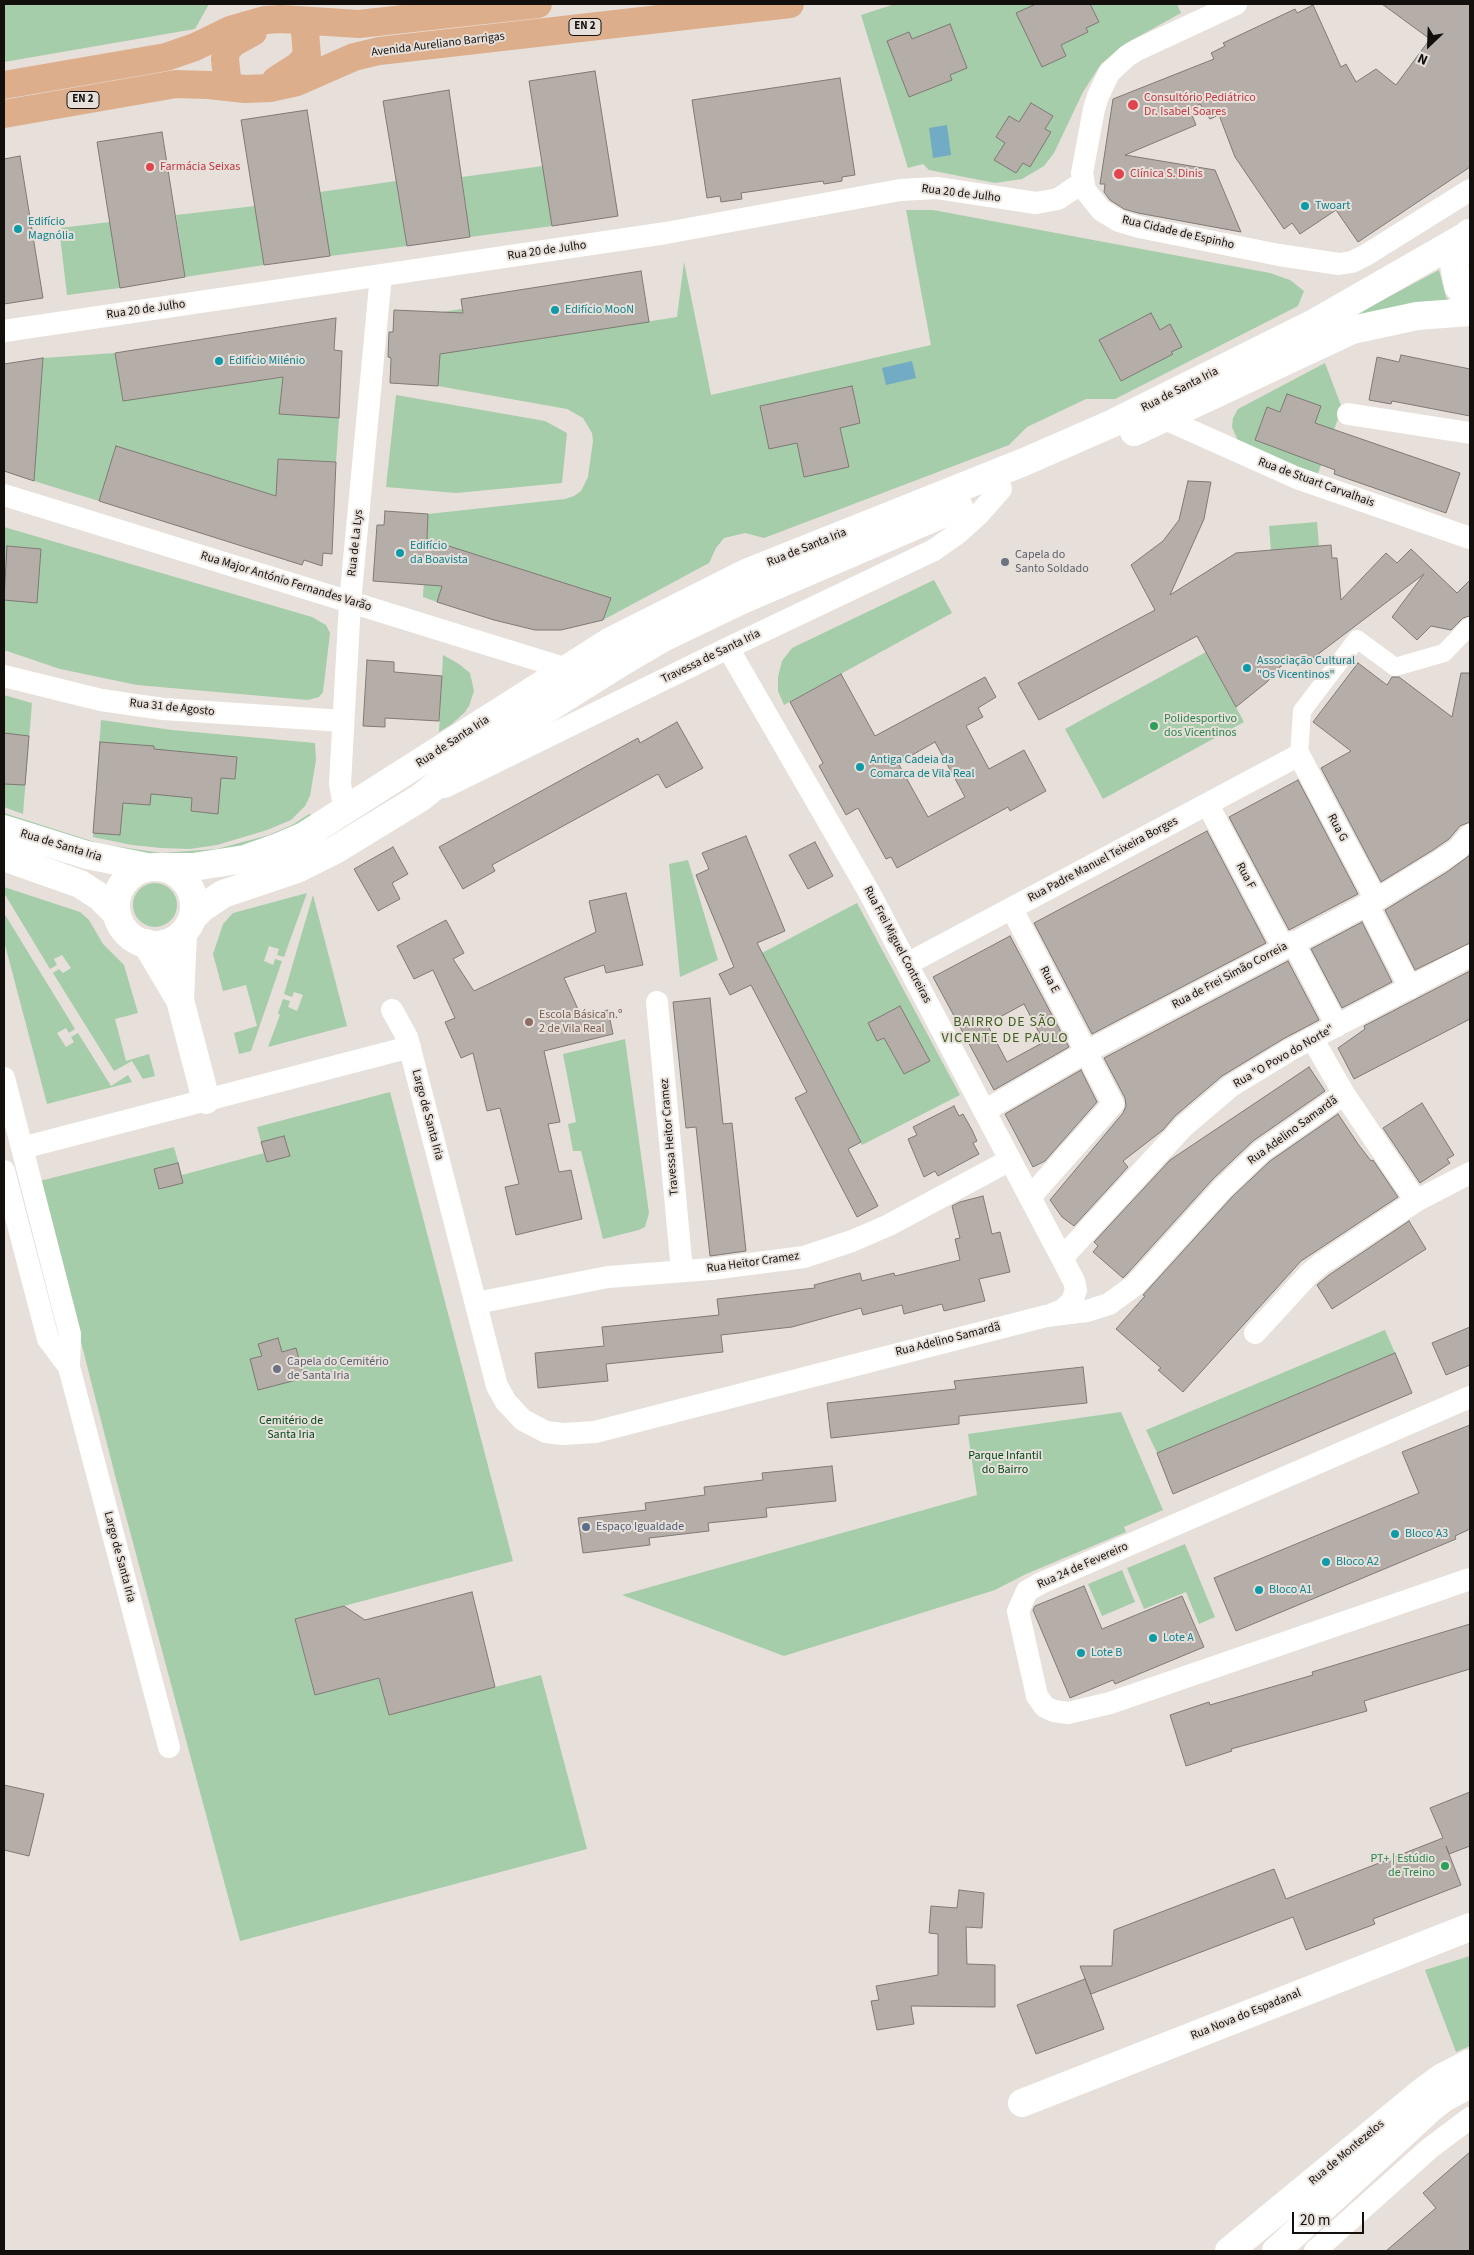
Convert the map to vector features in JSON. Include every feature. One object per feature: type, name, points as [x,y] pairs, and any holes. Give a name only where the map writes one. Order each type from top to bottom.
[{"type":"main road","name":"EN 2","points":[[4,85],[166,57],[196,47],[238,27],[274,20],[359,24],[538,4]]},
{"type":"main road","name":"Avenida Aureliano Barrigas","points":[[4,114],[176,84],[259,89],[297,82],[354,57],[379,51],[790,4]]},
{"type":"main road","points":[[228,87],[225,58],[228,48],[274,20]]},
{"type":"main road","points":[[259,89],[298,66],[306,59],[308,49],[304,21]]},
{"type":"main road","points":[[1468,234],[1459,245],[1454,265],[1458,286],[1470,301]]},
{"type":"main road","name":"Rua de Santa Iria","points":[[4,829],[87,855],[154,867],[193,867],[246,859],[297,839],[345,811],[609,642],[746,573],[1024,462],[1111,424],[1316,322],[1468,234]]},
{"type":"main road","name":"Rua de Santa Iria","points":[[188,925],[202,908],[223,894],[311,863],[408,806],[439,784],[474,755],[622,662],[663,638],[740,601],[1165,418],[1324,342],[1367,326],[1428,315],[1470,312]]},
{"type":"main road","points":[[4,857],[80,884],[100,897],[117,914]]},
{"type":"main road","points":[[180,1000],[188,925],[195,904],[192,891],[174,871],[154,867],[136,872],[126,880],[119,890],[116,902],[117,914],[122,926],[130,936],[146,943],[165,944],[188,925]]},
{"type":"main road","points":[[146,943],[180,1000],[206,1100]]},
{"type":"main road","name":"Rua Nova do Espadanal","points":[[1022,2103],[1470,1927]]},
{"type":"main road","name":"Rua de Montezelos","points":[[1229,2251],[1422,2092],[1441,2078],[1470,2063]]},
{"type":"main road","name":"Rua de Montezelos","points":[[1276,2251],[1431,2108],[1444,2098],[1470,2084]]},
{"type":"street","points":[[1083,182],[1082,165],[1090,124],[1098,96],[1109,73],[1127,56],[1236,4]]},
{"type":"street","name":"Rua Cidade de Espinho","points":[[1083,182],[1089,197],[1101,210],[1128,224],[1280,255],[1339,264],[1352,262],[1366,255],[1470,190]]},
{"type":"street","name":"Rua 20 de Julho","points":[[4,331],[666,233],[909,188],[937,188],[1036,203],[1058,199],[1083,182]]},
{"type":"street","name":"Rua de La Lys","points":[[345,811],[340,784],[350,602],[381,275]]},
{"type":"street","points":[[1348,414],[1470,433]]},
{"type":"street","name":"Rua de Stuart Carvalhais","points":[[1165,418],[1297,478],[1470,538]]},
{"type":"street","name":"Travessa de Santa Iria","points":[[408,806],[728,648],[934,550],[958,533],[979,514],[1001,489]]},
{"type":"street","name":"Rua Major António Fernandes Varão","points":[[4,495],[567,669]]},
{"type":"street","points":[[1299,755],[1302,711],[1357,639],[1395,667],[1444,654],[1470,626]]},
{"type":"street","name":"Rua Frei Miguel Contreiras","points":[[728,648],[869,892],[1074,1281],[1075,1296],[1064,1309],[1046,1316]]},
{"type":"street","name":"Rua 31 de Agosto","points":[[4,676],[101,700],[163,709],[343,721]]},
{"type":"street","name":"Rua Padre Manuel Teixeira Borges","points":[[907,964],[1299,755]]},
{"type":"street","name":"Rua G","points":[[1299,755],[1371,902],[1410,988]]},
{"type":"street","name":"Rua F","points":[[1208,805],[1337,1026]]},
{"type":"street","name":"Rua de Frei Simão Correia","points":[[984,1111],[1086,1052],[1371,902],[1458,849],[1470,835]]},
{"type":"street","name":"Rua E","points":[[1012,909],[1113,1104],[1030,1197]]},
{"type":"street","name":"Rua \"O Povo do Norte\"","points":[[1062,1258],[1184,1126],[1231,1086],[1312,1038],[1470,956]]},
{"type":"street","name":"Travessa Heitor Cramez","points":[[657,1002],[682,1271]]},
{"type":"street","name":"Largo de Santa Iria","points":[[392,1010],[405,1030],[410,1047],[497,1386]]},
{"type":"street","points":[[1312,1038],[1344,1094],[1416,1201]]},
{"type":"street","points":[[22,1148],[410,1047]]},
{"type":"street","name":"Largo de Santa Iria","points":[[4,1078],[70,1334],[69,1367],[169,1747]]},
{"type":"street","name":"Rua Adelino Samardã","points":[[497,1386],[510,1408],[530,1425],[554,1433],[588,1433],[1046,1316],[1087,1312],[1109,1304],[1126,1293],[1243,1168],[1262,1151],[1344,1094]]},
{"type":"street","name":"Rua Heitor Cramez","points":[[476,1303],[608,1277],[764,1263],[804,1256],[866,1235],[1010,1160]]},
{"type":"street","name":"Largo de Santa Iria","points":[[4,1171],[48,1339],[69,1367]]},
{"type":"street","points":[[1255,1333],[1309,1274],[1321,1264],[1416,1201],[1470,1172]]},
{"type":"street","name":"Rua 24 de Fevereiro","points":[[1470,1397],[1041,1583],[1028,1591],[1018,1611],[1037,1696],[1045,1707],[1054,1711],[1068,1712],[1110,1703],[1470,1579]]},
{"type":"street","points":[[1315,2251],[1430,2148],[1470,2118]]},
{"type":"street","points":[[1242,2251],[1280,2209]]},
{"type":"green space","points":[[4,4],[209,4],[195,29],[4,62]]},
{"type":"green space","points":[[895,4],[1177,4],[1181,13],[1125,44],[1101,64],[1083,92],[1054,153],[1044,166],[1022,179],[995,183],[929,170],[923,164],[908,168],[861,15]]},
{"type":"green space","points":[[543,166],[552,226],[470,237],[462,177]]},
{"type":"green space","points":[[396,181],[407,246],[330,256],[320,192]]},
{"type":"green space","points":[[255,206],[264,265],[185,277],[176,215]]},
{"type":"green space","points":[[906,210],[933,210],[1270,273],[1290,280],[1304,291],[1298,306],[1115,399],[1086,399],[1027,427],[1009,445],[764,538],[745,533],[724,538],[716,548],[709,563],[603,620],[611,598],[437,602],[423,597],[428,514],[565,499],[574,496],[581,491],[588,477],[593,441],[592,433],[583,418],[567,409],[438,386],[442,312],[462,309],[469,350],[677,317],[684,262],[711,395],[931,345]]},
{"type":"green space","points":[[110,222],[120,288],[67,295],[59,228]]},
{"type":"green space","points":[[1439,270],[1446,297],[1453,305],[1347,319]]},
{"type":"green space","points":[[115,353],[123,401],[283,377],[280,414],[339,418],[336,462],[278,459],[276,496],[116,447],[99,501],[34,481],[43,358]]},
{"type":"green space","points":[[1325,363],[1342,408],[1317,476],[1238,441],[1232,427],[1233,418],[1238,409]]},
{"type":"green space","points":[[396,395],[545,421],[567,433],[562,483],[456,493],[386,487]]},
{"type":"green space","points":[[1317,522],[1319,546],[1271,550],[1269,526]]},
{"type":"green space","points":[[4,527],[312,617],[326,625],[330,633],[323,692],[319,697],[308,700],[137,685],[60,669],[4,650]]},
{"type":"green space","points":[[934,580],[952,613],[784,705],[778,691],[778,677],[782,661],[792,648]]},
{"type":"green space","name":"Polidesportivo dos Vicentinos","points":[[1206,652],[1244,722],[1103,799],[1065,729]]},
{"type":"green space","points":[[443,655],[470,673],[474,691],[465,712],[452,724],[439,732]]},
{"type":"green space","points":[[4,695],[32,703],[23,814],[4,807]]},
{"type":"green space","points":[[101,720],[172,730],[315,743],[316,760],[310,796],[305,806],[291,820],[267,830],[217,845],[190,849],[161,848],[132,845],[93,837]]},
{"type":"green space","points":[[4,813],[101,844],[161,853],[217,849],[269,835],[292,825],[309,814],[315,816],[273,839],[212,854],[152,856],[136,855],[4,818]]},
{"type":"green space","points":[[688,860],[718,960],[680,977],[669,864]]},
{"type":"green space","points":[[151,883],[159,883],[171,889],[177,905],[171,921],[159,927],[151,927],[139,921],[133,909],[133,901],[139,889]]},
{"type":"green space","points":[[4,887],[80,912],[89,920],[103,944],[124,965],[138,1013],[115,1019],[126,1061],[149,1054],[155,1076],[143,1079],[132,1061],[114,1071],[53,973],[59,969],[63,973],[71,968],[62,955],[54,959],[57,965],[50,969],[4,893]]},
{"type":"green space","points":[[307,893],[284,957],[277,955],[279,949],[269,946],[264,961],[273,965],[275,959],[282,961],[251,1051],[239,1054],[234,1033],[257,1026],[246,985],[223,991],[213,954],[223,924],[233,913]]},
{"type":"green space","points":[[313,895],[347,1026],[268,1047],[280,1015],[278,1013],[283,999],[290,1001],[288,1007],[297,1011],[303,995],[294,992],[292,997],[284,994]]},
{"type":"green space","points":[[857,903],[960,1095],[862,1145],[762,953]]},
{"type":"green space","points":[[4,913],[75,1029],[69,1033],[66,1028],[57,1033],[66,1047],[74,1042],[71,1037],[78,1033],[111,1086],[128,1075],[132,1082],[47,1104],[4,941]]},
{"type":"green space","points":[[625,1039],[649,1213],[645,1227],[603,1239],[581,1151],[573,1151],[568,1124],[576,1122],[563,1054]]},
{"type":"green space","name":"Cemitério de Santa Iria","points":[[390,1092],[513,1561],[295,1619],[298,1632],[315,1695],[379,1678],[389,1715],[541,1675],[587,1849],[240,1941],[117,1483],[40,1181],[174,1147],[182,1175],[264,1153],[257,1127]]},
{"type":"green space","points":[[1385,1330],[1395,1353],[1157,1453],[1146,1430]]},
{"type":"green space","name":"Parque Infantil do Bairro","points":[[1121,1412],[1163,1510],[1124,1527],[1126,1532],[1026,1574],[995,1590],[784,1656],[622,1595],[977,1495],[968,1434]]},
{"type":"green space","points":[[1185,1544],[1215,1617],[1199,1624],[1186,1592],[1144,1609],[1127,1568]]},
{"type":"green space","points":[[1122,1570],[1135,1602],[1102,1616],[1088,1584]]},
{"type":"green space","points":[[1470,1956],[1470,2046],[1456,2052],[1425,1970]]},
{"type":"water","points":[[947,125],[951,155],[933,158],[929,128]]},
{"type":"water","points":[[912,361],[916,378],[886,385],[882,368]]},
{"type":"building","points":[[1036,4],[1090,4],[1099,22],[1086,28],[1088,32],[1061,45],[1066,56],[1042,67],[1016,13]]},
{"type":"building","points":[[1382,4],[1470,4],[1470,167],[1358,242],[1336,210],[1300,234],[1292,223],[1284,229],[1235,157],[1219,115],[1210,119],[1200,104],[1190,110],[1196,125],[1125,155],[1215,170],[1241,232],[1124,209],[1110,200],[1104,192],[1105,184],[1100,184],[1113,99],[1214,59],[1211,53],[1225,46],[1223,43],[1295,9],[1297,13],[1313,5],[1341,67],[1346,64],[1356,82],[1376,69],[1396,85],[1430,39]]},
{"type":"building","points":[[950,24],[967,68],[950,75],[952,80],[909,97],[887,41],[909,32],[912,39]]},
{"type":"building","points":[[595,71],[618,216],[552,226],[529,81]]},
{"type":"building","points":[[840,78],[855,175],[842,177],[842,181],[824,184],[823,181],[741,193],[742,199],[721,202],[720,196],[707,198],[692,100]]},
{"type":"building","points":[[449,90],[470,237],[407,246],[383,101]]},
{"type":"building","points":[[1031,103],[1053,116],[1045,129],[1051,132],[1030,167],[1023,163],[1016,173],[994,160],[1005,143],[996,137],[1009,116],[1019,122]]},
{"type":"building","points":[[307,110],[330,256],[264,265],[241,120]]},
{"type":"building","points":[[162,132],[185,277],[120,288],[97,142]]},
{"type":"building","name":"Edifício Magnólia","points":[[20,156],[43,298],[4,304],[4,159]]},
{"type":"building","name":"Edifício MooN","points":[[641,271],[649,322],[440,354],[438,386],[390,383],[389,332],[393,332],[394,310],[463,313],[461,299]]},
{"type":"building","points":[[1151,313],[1160,330],[1170,324],[1182,347],[1171,352],[1173,354],[1121,381],[1099,340]]},
{"type":"building","points":[[336,318],[334,350],[342,351],[339,418],[279,414],[283,377],[123,401],[115,353]]},
{"type":"building","points":[[1401,355],[1470,369],[1470,416],[1392,401],[1391,404],[1369,400],[1377,357],[1399,362]]},
{"type":"building","points":[[43,358],[34,481],[4,471],[4,364]]},
{"type":"building","points":[[852,386],[860,423],[840,428],[849,467],[804,477],[797,443],[769,449],[760,406]]},
{"type":"building","points":[[1287,394],[1321,406],[1315,423],[1460,473],[1446,513],[1334,474],[1335,470],[1255,440],[1267,407],[1280,412]]},
{"type":"building","points":[[116,446],[276,496],[278,459],[336,462],[332,554],[323,553],[322,566],[304,560],[302,565],[99,501]]},
{"type":"building","points":[[1188,481],[1211,482],[1204,519],[1170,595],[1236,553],[1331,545],[1332,558],[1337,558],[1341,600],[1386,553],[1397,563],[1411,549],[1457,593],[1470,580],[1470,616],[1463,618],[1451,630],[1431,626],[1417,640],[1392,617],[1424,574],[1305,664],[1293,662],[1281,666],[1267,682],[1236,707],[1197,636],[1039,720],[1018,683],[1155,610],[1131,565],[1163,541],[1179,520]]},
{"type":"building","points":[[385,511],[428,514],[427,539],[611,598],[603,620],[561,630],[535,630],[494,620],[437,602],[442,586],[373,581],[377,525],[384,525]]},
{"type":"building","points":[[7,546],[41,549],[37,603],[4,600]]},
{"type":"building","points":[[367,660],[394,662],[394,672],[442,676],[439,721],[385,718],[385,727],[363,726]]},
{"type":"building","points":[[1358,663],[1387,685],[1392,677],[1399,677],[1452,717],[1461,673],[1470,673],[1470,822],[1460,826],[1449,839],[1433,850],[1381,882],[1321,768],[1351,751],[1313,722]]},
{"type":"building","name":"Antiga Cadeia da Comarca de Vila Real","points":[[841,674],[875,736],[985,677],[996,697],[978,708],[983,717],[966,726],[989,769],[1024,750],[1046,791],[1010,811],[1008,807],[897,868],[891,857],[886,859],[858,808],[846,815],[819,766],[823,763],[790,702]],"holes":[[[935,742],[965,797],[928,817],[898,763]]]},
{"type":"building","points":[[677,722],[703,768],[666,788],[658,774],[492,865],[495,871],[463,889],[439,847],[638,738],[640,743]]},
{"type":"building","points":[[4,733],[29,736],[25,785],[4,784]]},
{"type":"building","points":[[100,742],[154,746],[154,749],[237,757],[235,779],[221,778],[218,814],[191,811],[192,798],[151,794],[150,805],[123,803],[120,835],[93,833]]},
{"type":"building","points":[[1298,780],[1358,894],[1289,930],[1229,817]]},
{"type":"building","points":[[1207,831],[1266,943],[1092,1034],[1034,923]]},
{"type":"building","points":[[746,836],[785,931],[757,943],[861,1142],[848,1149],[878,1206],[857,1217],[795,1098],[807,1092],[751,985],[730,995],[719,974],[734,967],[696,875],[709,869],[702,853]]},
{"type":"building","points":[[815,842],[833,876],[808,889],[789,855]]},
{"type":"building","points":[[393,847],[408,874],[392,883],[400,899],[378,911],[354,869]]},
{"type":"building","points":[[1470,855],[1470,943],[1415,970],[1385,910],[1447,872]]},
{"type":"building","points":[[626,893],[643,965],[606,973],[604,965],[564,978],[581,1016],[608,1010],[613,1034],[544,1051],[560,1122],[548,1124],[559,1172],[571,1170],[582,1219],[516,1235],[505,1187],[519,1184],[500,1108],[487,1111],[473,1053],[461,1058],[445,1022],[455,1018],[433,970],[414,979],[397,946],[446,920],[464,953],[453,959],[474,991],[596,932],[589,901]]},
{"type":"building","points":[[1362,922],[1392,982],[1342,1008],[1311,949]]},
{"type":"building","points":[[1010,936],[1069,1047],[994,1090],[933,977]],"holes":[[[1024,1004],[1044,1042],[1007,1062],[987,1024]]]},
{"type":"building","points":[[1288,961],[1319,1020],[1283,1039],[1222,1076],[1175,1116],[1163,1130],[1123,1161],[1128,1167],[1074,1226],[1062,1217],[1050,1200],[1123,1113],[1126,1106],[1125,1098],[1104,1058]]},
{"type":"building","points":[[1470,971],[1470,1019],[1354,1079],[1338,1048],[1365,1029],[1364,1026]]},
{"type":"building","points":[[710,998],[723,1124],[732,1123],[746,1251],[710,1256],[696,1127],[686,1128],[673,1002]]},
{"type":"building","points":[[900,1006],[930,1061],[904,1074],[884,1038],[877,1041],[868,1023]]},
{"type":"building","points":[[1309,1067],[1325,1091],[1253,1141],[1213,1179],[1123,1278],[1093,1252],[1098,1246],[1094,1242],[1170,1160]]},
{"type":"building","points":[[1081,1070],[1097,1102],[1045,1161],[1033,1167],[1005,1114]]},
{"type":"building","points":[[1422,1103],[1454,1155],[1447,1159],[1450,1163],[1420,1183],[1383,1128]]},
{"type":"building","points":[[954,1106],[959,1116],[963,1114],[972,1130],[977,1141],[973,1143],[979,1154],[938,1176],[935,1171],[924,1177],[908,1139],[917,1135],[913,1127]]},
{"type":"building","points":[[1338,1114],[1398,1197],[1301,1261],[1183,1392],[1158,1370],[1161,1368],[1116,1329],[1145,1296],[1143,1295],[1232,1197],[1270,1161]]},
{"type":"building","points":[[284,1136],[290,1156],[267,1162],[261,1142]]},
{"type":"building","points":[[178,1163],[183,1183],[159,1189],[154,1169]]},
{"type":"building","points":[[983,1196],[992,1234],[1000,1232],[1010,1272],[979,1279],[985,1301],[944,1311],[942,1304],[904,1314],[902,1305],[863,1315],[861,1308],[792,1327],[721,1335],[723,1352],[606,1364],[608,1381],[538,1388],[535,1353],[604,1346],[602,1327],[719,1315],[717,1299],[815,1288],[814,1285],[860,1273],[862,1281],[894,1273],[895,1276],[960,1260],[955,1239],[960,1238],[952,1206]]},
{"type":"building","points":[[1409,1221],[1426,1249],[1332,1309],[1317,1285]]},
{"type":"building","points":[[1470,1327],[1470,1365],[1446,1375],[1432,1343]]},
{"type":"building","name":"Capela do Cemitério de Santa Iria","points":[[278,1338],[282,1352],[296,1348],[304,1378],[258,1390],[250,1359],[262,1356],[258,1344]]},
{"type":"building","points":[[1395,1353],[1412,1393],[1173,1494],[1157,1453]]},
{"type":"building","points":[[1083,1367],[1087,1403],[959,1416],[959,1424],[831,1438],[827,1403],[956,1389],[954,1381]]},
{"type":"building","points":[[1470,1425],[1470,1529],[1455,1536],[1456,1539],[1236,1631],[1214,1578],[1419,1493],[1402,1452]]},
{"type":"building","points":[[832,1466],[836,1501],[766,1508],[767,1517],[708,1523],[709,1531],[649,1538],[650,1545],[583,1553],[578,1518],[646,1510],[645,1503],[705,1495],[704,1487],[763,1480],[762,1473]]},
{"type":"building","points":[[1084,1586],[1102,1629],[1182,1596],[1204,1647],[1115,1684],[1113,1680],[1070,1698],[1033,1610],[1035,1606]]},
{"type":"building","points":[[472,1592],[495,1687],[389,1715],[379,1678],[315,1695],[295,1619],[344,1606],[365,1620]]},
{"type":"building","points":[[1470,1624],[1470,1669],[1364,1701],[1367,1711],[1231,1749],[1232,1751],[1186,1766],[1170,1715],[1209,1702],[1210,1705],[1313,1675],[1312,1672]]},
{"type":"building","points":[[4,1785],[44,1794],[29,1856],[4,1850]]},
{"type":"building","points":[[1470,1792],[1470,1846],[1449,1854],[1461,1885],[1373,1919],[1375,1924],[1306,1950],[1293,1917],[1091,1994],[1080,1966],[1112,1966],[1114,1930],[1274,1869],[1286,1899],[1443,1838],[1430,1808]]},
{"type":"building","points":[[959,1890],[984,1893],[982,1928],[966,1927],[967,1964],[995,1965],[995,2007],[911,2006],[914,2024],[877,2030],[871,2001],[879,2000],[876,1986],[938,1975],[938,1934],[929,1933],[931,1906],[957,1908]]},
{"type":"building","points":[[1085,1979],[1104,2029],[1036,2054],[1017,2005]]},
{"type":"building","points":[[1470,2152],[1470,2251],[1386,2251],[1436,2208],[1423,2193]]},
{"type":"place","name":"Consultório Pediátrico Dr. Isabel Soares","points":[[1133,105]]},
{"type":"place","name":"Farmácia Seixas","points":[[150,167]]},
{"type":"place","name":"Clínica S. Dinis","points":[[1119,174]]},
{"type":"place","name":"Twoart","points":[[1305,206]]},
{"type":"place","name":"Edifício Magnólia","points":[[18,229]]},
{"type":"place","name":"Edifício MooN","points":[[555,310]]},
{"type":"place","name":"Edifício Milénio","points":[[219,361]]},
{"type":"place","name":"Edifício da Boavista","points":[[400,553]]},
{"type":"place","name":"Capela do Santo Soldado","points":[[1005,562]]},
{"type":"place","name":"Associação Cultural \"Os Vicentinos\"","points":[[1247,668]]},
{"type":"place","name":"Polidesportivo dos Vicentinos","points":[[1154,726]]},
{"type":"place","name":"Antiga Cadeia da Comarca de Vila Real","points":[[860,767]]},
{"type":"place","name":"Escola Básica n.º 2 de Vila Real","points":[[529,1022]]},
{"type":"place","name":"Capela do Cemitério de Santa Iria","points":[[277,1369]]},
{"type":"place","name":"Espaço Igualdade","points":[[586,1527]]},
{"type":"place","name":"Bloco A3","points":[[1395,1534]]},
{"type":"place","name":"Bloco A2","points":[[1326,1562]]},
{"type":"place","name":"Bloco A1","points":[[1259,1590]]},
{"type":"place","name":"Lote A","points":[[1153,1638]]},
{"type":"place","name":"Lote B","points":[[1081,1653]]},
{"type":"place","name":"PT+ | Estúdio de Treino","points":[[1445,1866]]},
{"type":"district","name":"BAIRRO DE SÃO VICENTE DE PAULO","points":[[1005,1032]]}]
